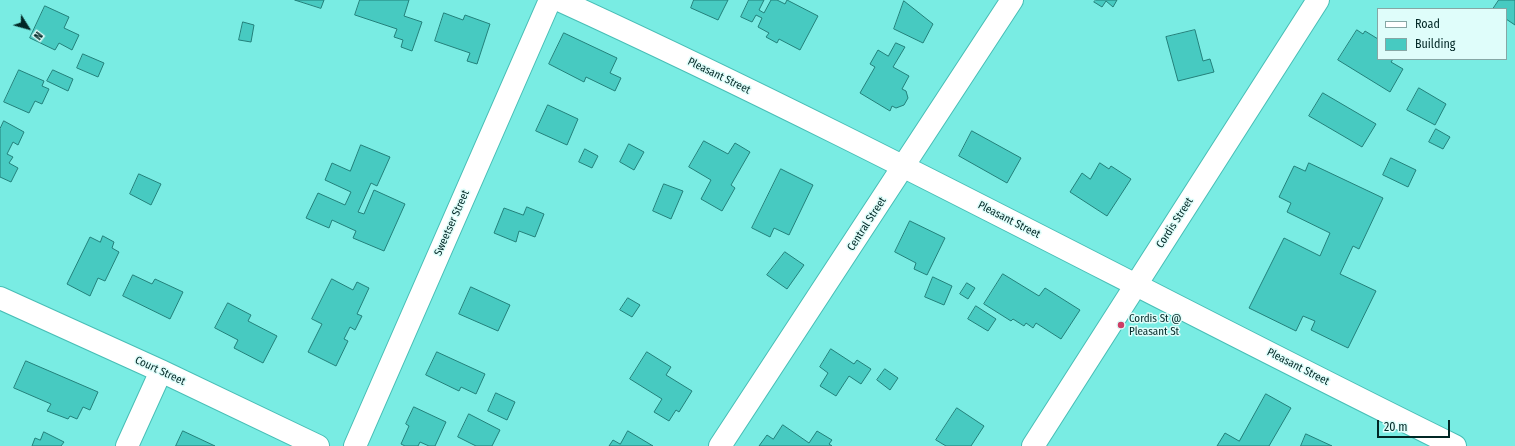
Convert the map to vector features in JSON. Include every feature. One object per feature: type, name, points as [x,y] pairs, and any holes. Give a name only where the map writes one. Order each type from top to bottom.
[{"type":"street","name":"Sweetser Street","points":[[355,446],[550,0]]},
{"type":"street","name":"Pleasant Street","points":[[559,0],[699,65],[904,167],[1455,446]]},
{"type":"street","name":"Central Street","points":[[720,446],[1012,0]]},
{"type":"street","name":"Cordis Street","points":[[1033,446],[1318,0]]},
{"type":"street","name":"Court Street","points":[[0,298],[161,371],[318,446]]},
{"type":"street","points":[[126,446],[161,371]]},
{"type":"building","points":[[295,0],[324,0],[321,8]]},
{"type":"building","points":[[360,0],[409,0],[404,16],[422,22],[412,51],[401,47],[403,40],[394,37],[397,29],[355,15]]},
{"type":"building","points":[[694,0],[728,0],[718,20],[691,8]]},
{"type":"building","points":[[749,0],[764,0],[759,10],[764,13],[771,0],[777,0],[785,4],[787,0],[818,16],[800,50],[779,39],[777,43],[766,37],[769,33],[758,27],[762,18],[756,15],[752,22],[741,17]]},
{"type":"building","points":[[1096,0],[1117,0],[1113,7],[1106,1],[1102,7],[1094,2]]},
{"type":"building","points":[[1499,0],[1515,0],[1515,25],[1507,20],[1507,8],[1494,8]]},
{"type":"building","points":[[904,1],[933,24],[923,43],[894,29]]},
{"type":"building","points":[[45,6],[69,17],[64,28],[79,35],[72,50],[59,43],[55,50],[30,38]]},
{"type":"building","points":[[444,13],[463,20],[465,15],[490,24],[477,64],[467,61],[470,53],[435,41]]},
{"type":"building","points":[[243,22],[254,25],[251,42],[239,40]]},
{"type":"building","points":[[1195,30],[1203,61],[1210,59],[1214,72],[1178,81],[1166,37]]},
{"type":"building","points":[[1357,30],[1363,34],[1365,31],[1377,38],[1377,60],[1392,60],[1391,62],[1403,69],[1390,92],[1338,60]]},
{"type":"building","points":[[564,33],[617,58],[610,73],[621,78],[615,91],[586,77],[584,82],[549,64]]},
{"type":"building","points":[[896,43],[905,47],[893,67],[909,76],[902,89],[906,91],[908,98],[904,105],[896,108],[892,106],[890,111],[860,93],[875,67],[870,64],[878,50],[888,56]]},
{"type":"building","points":[[83,54],[104,63],[98,77],[77,68]]},
{"type":"building","points":[[19,70],[44,81],[42,86],[49,89],[42,104],[35,101],[29,113],[4,102]]},
{"type":"building","points":[[53,70],[73,79],[68,91],[47,81]]},
{"type":"building","points":[[1419,88],[1446,104],[1435,125],[1407,110]]},
{"type":"building","points":[[1323,93],[1376,124],[1362,147],[1309,116]]},
{"type":"building","points":[[548,105],[578,119],[567,145],[536,131]]},
{"type":"building","points":[[4,121],[24,132],[18,145],[13,142],[7,154],[13,157],[9,163],[18,168],[11,182],[0,177],[0,129]]},
{"type":"building","points":[[1436,129],[1450,137],[1443,149],[1429,142]]},
{"type":"building","points":[[972,131],[1021,158],[1007,183],[959,156]]},
{"type":"building","points":[[704,141],[728,154],[735,143],[750,152],[731,185],[735,188],[722,211],[701,199],[711,180],[689,167]]},
{"type":"building","points":[[629,144],[644,152],[634,170],[620,162]]},
{"type":"building","points":[[361,145],[390,157],[377,186],[371,183],[358,212],[364,214],[374,190],[405,204],[384,251],[353,238],[356,231],[332,220],[329,228],[306,218],[318,193],[345,205],[351,192],[325,180],[332,163],[350,171]]},
{"type":"building","points":[[585,149],[598,156],[592,168],[579,162]]},
{"type":"building","points":[[1391,158],[1416,170],[1408,187],[1383,175]]},
{"type":"building","points":[[1100,163],[1109,169],[1111,166],[1131,179],[1107,216],[1070,192],[1082,173],[1090,179]]},
{"type":"building","points":[[1309,163],[1383,198],[1359,249],[1353,246],[1340,274],[1376,291],[1348,348],[1311,330],[1315,321],[1303,316],[1296,331],[1249,308],[1284,238],[1320,256],[1330,233],[1287,212],[1291,203],[1279,197],[1294,166],[1305,171]]},
{"type":"building","points":[[781,169],[813,185],[789,235],[774,228],[770,237],[752,228]]},
{"type":"building","points":[[139,174],[161,184],[151,205],[130,194]]},
{"type":"building","points":[[664,184],[683,191],[671,219],[653,211]]},
{"type":"building","points":[[527,207],[544,214],[535,237],[519,231],[516,242],[494,233],[504,208],[523,215]]},
{"type":"building","points":[[910,221],[945,238],[927,275],[914,269],[916,263],[895,252]]},
{"type":"building","points":[[103,236],[114,242],[112,248],[119,252],[105,281],[98,278],[90,296],[67,284],[90,237],[100,242]]},
{"type":"building","points":[[785,252],[804,265],[787,289],[767,275]]},
{"type":"building","points":[[1003,274],[1039,296],[1045,288],[1080,310],[1061,339],[1036,323],[1033,328],[1026,323],[1024,326],[1013,319],[1011,321],[984,304]]},
{"type":"building","points":[[133,275],[152,284],[155,279],[183,292],[170,319],[123,296]]},
{"type":"building","points":[[933,277],[952,286],[944,305],[925,297]]},
{"type":"building","points":[[332,279],[353,290],[357,282],[369,288],[357,314],[362,316],[355,330],[350,327],[344,339],[348,341],[336,366],[308,352],[322,324],[312,319]]},
{"type":"building","points":[[967,283],[975,288],[968,299],[960,294]]},
{"type":"building","points":[[471,287],[510,305],[498,331],[459,314]]},
{"type":"building","points":[[628,298],[640,305],[632,317],[620,310]]},
{"type":"building","points":[[228,303],[251,315],[248,321],[277,336],[263,363],[234,348],[238,340],[215,328]]},
{"type":"building","points":[[976,306],[996,319],[988,331],[968,319]]},
{"type":"building","points":[[831,349],[854,364],[857,360],[871,369],[861,384],[849,376],[836,396],[820,386],[828,373],[820,367]]},
{"type":"building","points":[[437,352],[485,374],[476,394],[461,387],[459,391],[426,375]]},
{"type":"building","points":[[647,352],[671,367],[666,375],[692,391],[679,412],[676,410],[669,421],[654,412],[662,399],[630,379]]},
{"type":"building","points":[[26,361],[98,392],[90,410],[83,407],[77,419],[70,416],[68,419],[47,411],[51,404],[14,388]]},
{"type":"building","points":[[885,369],[898,378],[890,390],[877,380]]},
{"type":"building","points":[[496,393],[515,402],[507,420],[488,411]]},
{"type":"building","points":[[1266,394],[1291,408],[1269,446],[1217,446],[1225,433],[1239,441]]},
{"type":"building","points":[[414,407],[446,422],[435,446],[429,446],[420,442],[418,446],[405,446],[401,444],[409,426],[406,424]]},
{"type":"building","points":[[957,408],[984,426],[971,446],[946,446],[936,440]]},
{"type":"building","points":[[469,414],[500,430],[492,446],[476,446],[458,437]]},
{"type":"building","points":[[783,425],[809,443],[817,431],[832,440],[829,444],[832,446],[759,446],[767,435],[773,439]]},
{"type":"building","points":[[183,431],[215,446],[176,446]]},
{"type":"building","points":[[628,431],[653,446],[609,446],[613,440],[620,444]]},
{"type":"building","points":[[44,432],[64,442],[61,446],[32,446],[35,438],[40,440]]},
{"type":"building","points":[[1306,434],[1332,446],[1301,446]]},
{"type":"place","name":"Cordis St @ Pleasant St","points":[[1121,325]]}]
